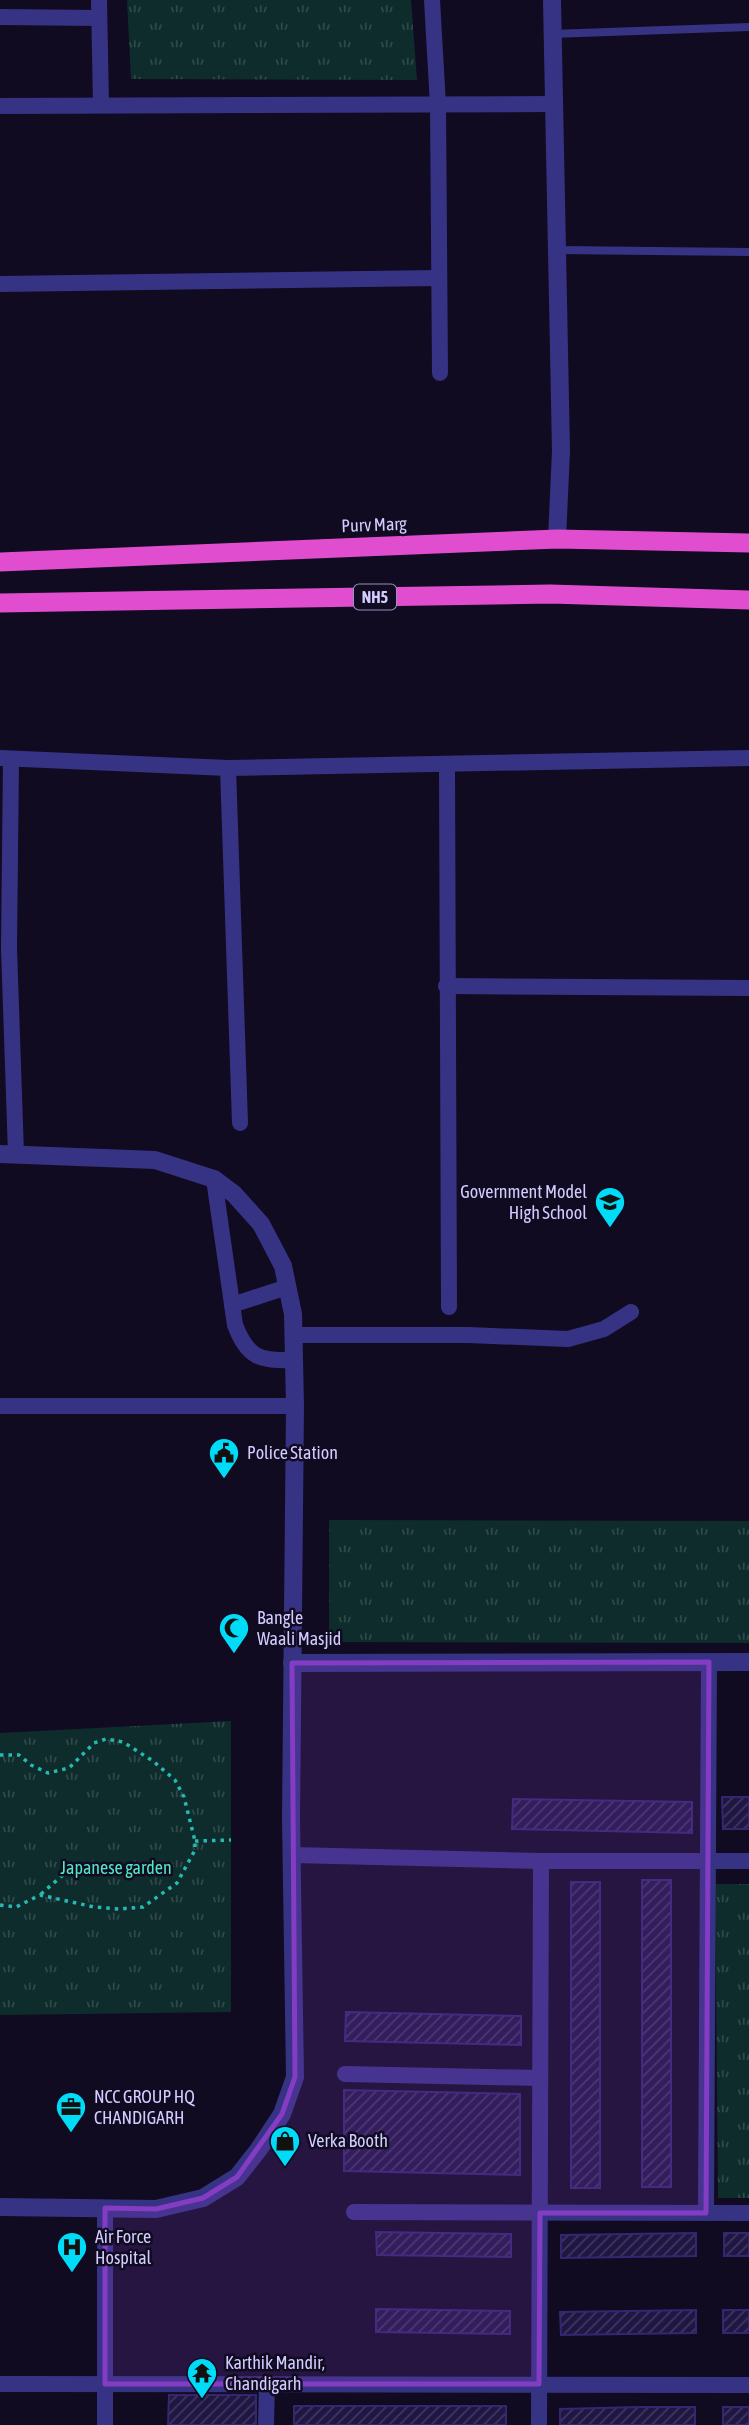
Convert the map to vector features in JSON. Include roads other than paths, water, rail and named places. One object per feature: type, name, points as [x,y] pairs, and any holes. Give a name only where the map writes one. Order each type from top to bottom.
[{"type":"highway","name":"Purv Marg","points":[[0,562],[557,539],[749,543]]},
{"type":"highway","name":"NH5","points":[[0,603],[550,594],[749,600]]},
{"type":"street","points":[[99,0],[102,106]]},
{"type":"street","points":[[432,0],[438,105],[440,373]]},
{"type":"street","points":[[552,0],[561,450],[557,539]]},
{"type":"street","points":[[0,17],[99,18]]},
{"type":"street","points":[[0,106],[553,104]]},
{"type":"street","points":[[0,284],[438,278]]},
{"type":"street","points":[[0,2207],[156,2209],[203,2198],[237,2177],[259,2150],[282,2114],[295,2077],[292,1663],[295,1406],[293,1314],[283,1266],[261,1224],[234,1194],[214,1179],[155,1160],[8,1154],[5,758],[228,768],[749,758]]},
{"type":"street","points":[[447,764],[449,1307]]},
{"type":"street","points":[[228,768],[240,1123]]},
{"type":"street","points":[[446,986],[749,988]]},
{"type":"street","points":[[214,1179],[234,1325],[242,1343],[257,1358],[269,1361],[294,1360]]},
{"type":"street","points":[[232,1305],[287,1287]]},
{"type":"street","points":[[293,1335],[468,1335],[568,1339],[604,1329],[631,1312]]},
{"type":"street","points":[[0,1406],[295,1406]]},
{"type":"street","points":[[706,2213],[709,1662]]},
{"type":"street","points":[[292,1663],[749,1662]]},
{"type":"street","points":[[292,1855],[541,1861],[749,1861]]},
{"type":"street","points":[[539,2425],[541,1861]]},
{"type":"street","points":[[345,2074],[540,2078]]},
{"type":"street","points":[[105,2208],[105,2425]]},
{"type":"street","points":[[354,2213],[749,2213]]},
{"type":"street","points":[[0,2384],[749,2385]]},
{"type":"street","points":[[266,2425],[267,2384]]},
{"type":"lane","points":[[552,34],[749,27]]},
{"type":"lane","points":[[558,250],[749,252]]},
{"type":"place","name":"Government Model High School","points":[[610,1229]]},
{"type":"place","name":"Police Station","points":[[224,1480]]},
{"type":"place","name":"Bangle Waali Masjid","points":[[234,1655]]},
{"type":"place","name":"NCC GROUP HQ CHANDIGARH","points":[[71,2134]]},
{"type":"place","name":"Verka Booth","points":[[285,2168]]},
{"type":"place","name":"Air Force Hospital","points":[[72,2274]]},
{"type":"place","name":"Karthik Mandir, Chandigarh","points":[[202,2400]]},
{"type":"park label","name":"Japanese garden","points":[[116,1868]]}]
